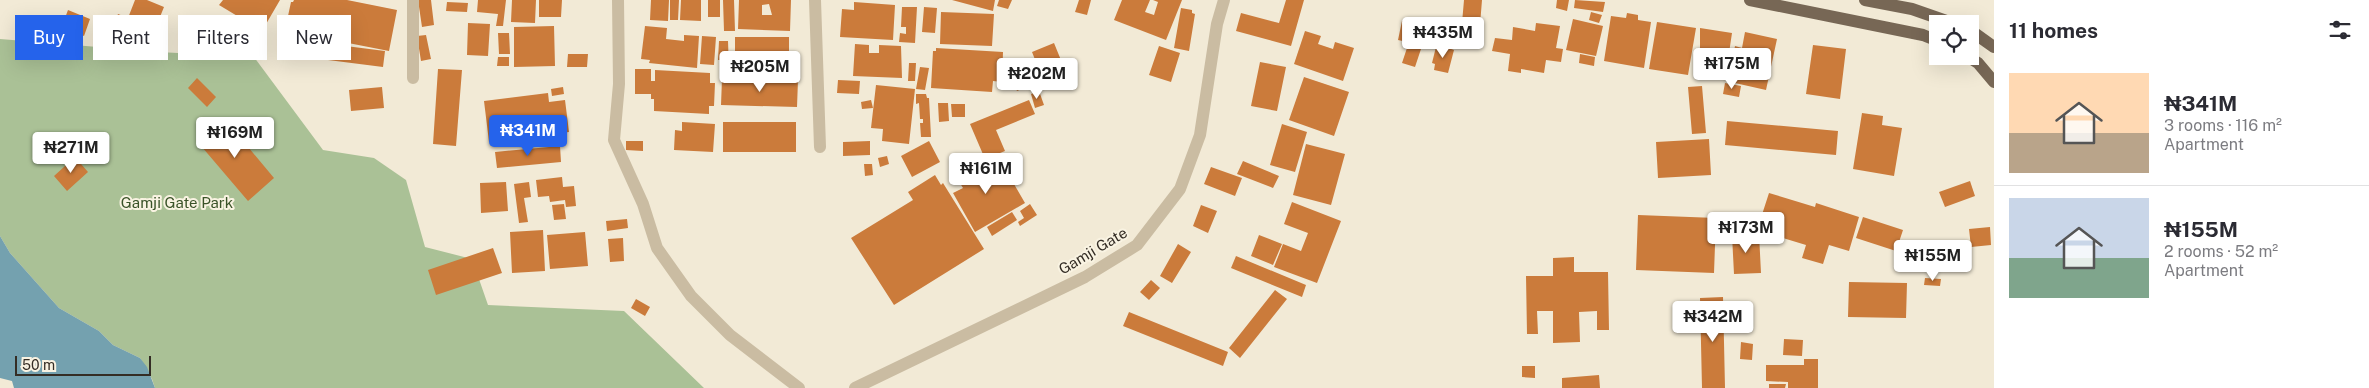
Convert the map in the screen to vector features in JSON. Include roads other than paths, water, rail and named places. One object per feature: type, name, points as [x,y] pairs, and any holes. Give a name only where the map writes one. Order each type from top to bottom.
[{"type":"main road","points":[[1750,0],[1929,38]]},
{"type":"main road","points":[[1866,0],[1912,9],[1929,15]]},
{"type":"main road","points":[[1979,36],[1994,47]]},
{"type":"main road","points":[[1979,64],[1994,82]]},
{"type":"street","points":[[413,0],[413,78]]},
{"type":"street","points":[[618,0],[619,84],[614,140],[643,204],[657,248],[691,296],[730,335],[798,388]]},
{"type":"street","points":[[815,0],[820,147]]},
{"type":"street","name":"Gamji Gate","points":[[855,388],[1085,277],[1137,245],[1180,189],[1200,135],[1217,24],[1224,0]]},
{"type":"water","points":[[0,236],[10,253],[59,308],[99,331],[113,345],[140,358],[147,367],[155,388],[14,388],[12,381],[0,378]]},
{"type":"park label","name":"Gamji Gate Park","points":[[177,203]]}]
